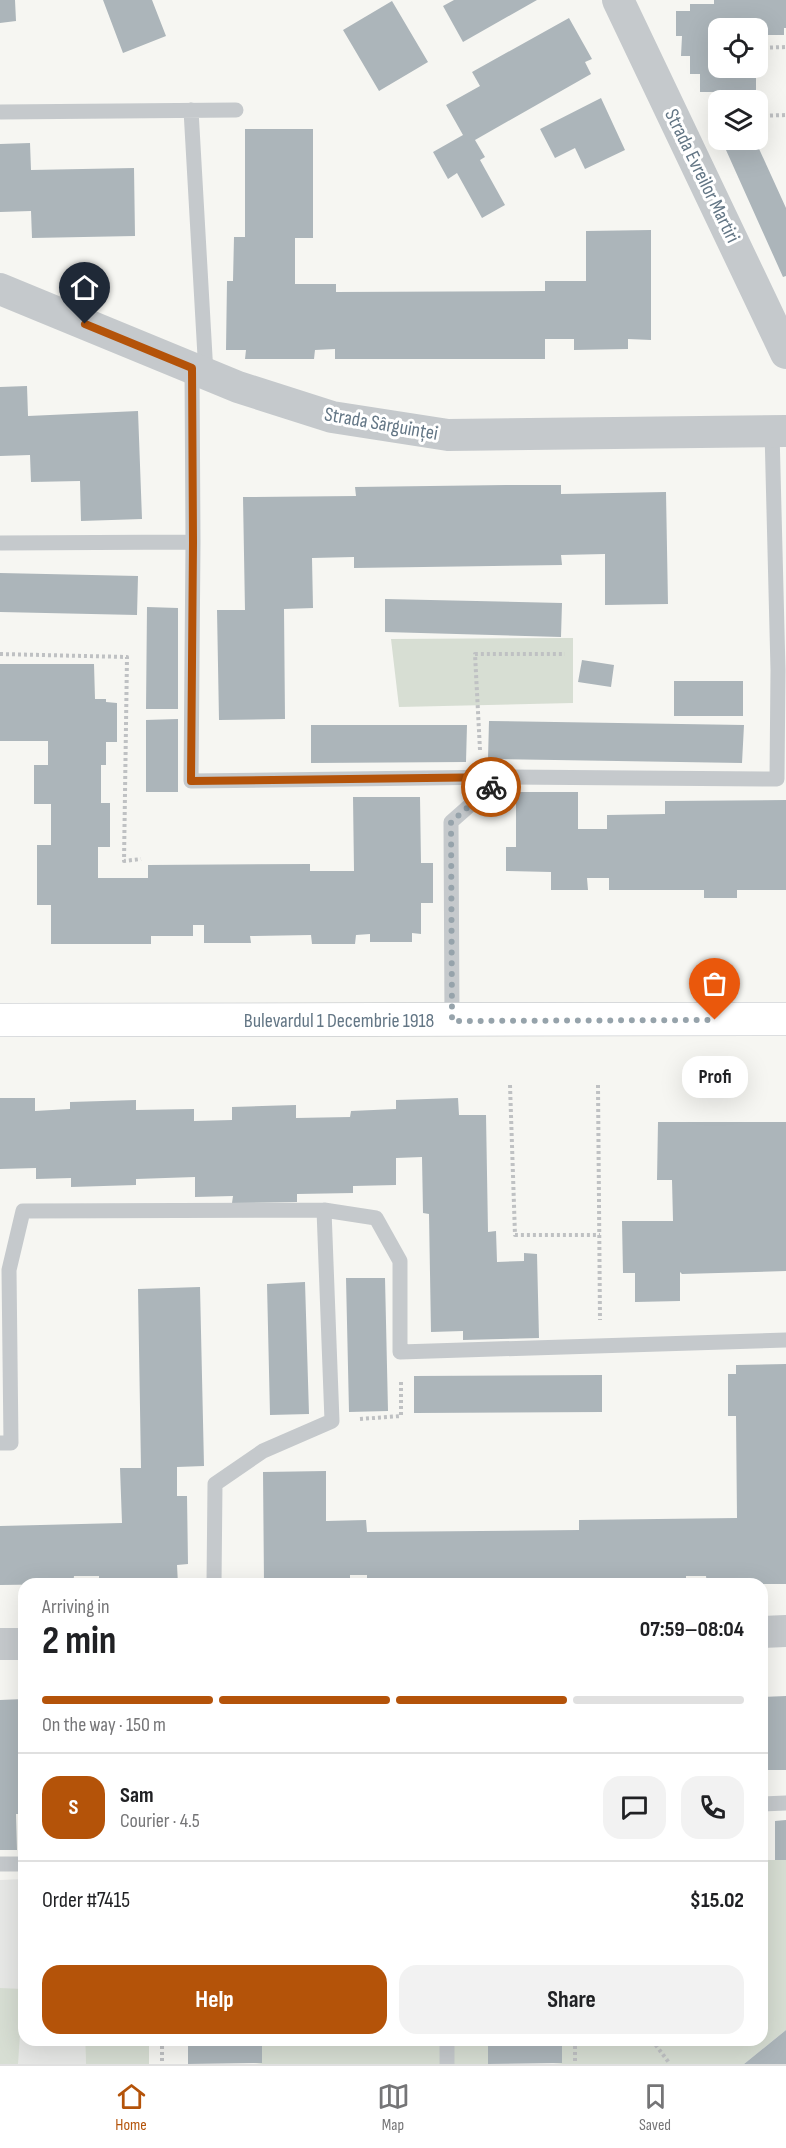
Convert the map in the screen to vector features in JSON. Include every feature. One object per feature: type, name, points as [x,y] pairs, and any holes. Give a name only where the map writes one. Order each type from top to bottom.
[{"type":"main road","name":"Bulevardul 1 Decembrie 1918","points":[[0,1020],[786,1019]]},
{"type":"street","name":"Strada Evreilor Martiri","points":[[618,0],[786,353]]},
{"type":"street","name":"Strada Sârguinței","points":[[0,289],[238,387],[332,417],[448,435],[779,431]]},
{"type":"street","points":[[768,1632],[786,1631]]},
{"type":"street","points":[[0,1644],[18,1644]]},
{"type":"lane","points":[[191,110],[199,371],[193,542],[191,781],[502,777],[777,779],[779,431]]},
{"type":"lane","points":[[0,112],[236,110]]},
{"type":"lane","points":[[0,543],[193,542]]},
{"type":"lane","points":[[452,1021],[451,822],[502,777]]},
{"type":"lane","points":[[214,1578],[215,1484],[263,1451],[332,1421],[324,1210]]},
{"type":"lane","points":[[0,1443],[11,1443],[9,1270],[23,1211],[324,1210],[376,1218],[400,1262],[400,1352],[786,1340]]},
{"type":"lane","points":[[768,1804],[786,1803]]},
{"type":"lane","points":[[0,1864],[18,1864]]},
{"type":"lane","points":[[447,2046],[447,2064]]},
{"type":"path","points":[[768,48],[786,47]]},
{"type":"path","points":[[768,116],[786,115]]},
{"type":"path","points":[[0,654],[127,657],[124,861],[141,859]]},
{"type":"path","points":[[481,778],[475,654],[565,654]]},
{"type":"path","points":[[510,1085],[515,1235],[600,1235]]},
{"type":"path","points":[[598,1085],[601,1285]]},
{"type":"path","points":[[332,1421],[401,1416],[400,1352]]},
{"type":"path","points":[[162,2046],[162,2064]]},
{"type":"path","points":[[575,2046],[575,2064]]},
{"type":"path","points":[[656,2046],[670,2064]]},
{"type":"shaded area","points":[[573,638],[573,703],[399,707],[391,639]]},
{"type":"shaded area","points":[[768,1860],[786,1860],[786,2030],[768,2045]]},
{"type":"shaded area","points":[[18,1879],[18,2046],[85,2046],[86,2064],[0,2064],[0,1880]]},
{"type":"shaded area","points":[[0,1988],[18,1989],[18,2064],[0,2064]]},
{"type":"shaded area","points":[[85,2046],[149,2046],[149,2064],[86,2064]]},
{"type":"shaded area","points":[[262,2046],[488,2046],[488,2064],[253,2064],[262,2063]]},
{"type":"shaded area","points":[[562,2046],[766,2046],[744,2064],[553,2064],[562,2063]]},
{"type":"building","points":[[0,0],[15,0],[16,21],[0,23]]},
{"type":"building","points":[[103,0],[152,0],[166,36],[123,53]]},
{"type":"building","points":[[454,0],[537,0],[463,42],[443,6]]},
{"type":"building","points":[[714,0],[786,0],[784,35],[768,35],[768,18],[708,18],[708,78],[756,78],[756,90],[700,92],[700,74],[690,74],[690,56],[681,56],[682,36],[676,36],[676,11],[690,11],[690,4],[714,4]]},
{"type":"building","points":[[392,1],[428,62],[379,91],[343,30]]},
{"type":"building","points":[[569,18],[592,59],[585,62],[591,74],[475,140],[485,157],[480,160],[505,205],[482,218],[457,173],[448,179],[433,152],[463,135],[446,105],[480,86],[472,72]]},
{"type":"building","points":[[601,98],[625,150],[585,169],[575,148],[555,158],[540,129]]},
{"type":"building","points":[[245,129],[313,129],[313,238],[295,238],[295,284],[336,284],[336,292],[545,291],[545,281],[586,281],[586,231],[651,230],[651,340],[628,339],[628,349],[574,350],[574,339],[545,339],[545,359],[335,359],[335,349],[315,350],[314,359],[245,359],[246,350],[226,350],[227,281],[233,281],[234,237],[245,237]]},
{"type":"building","points":[[30,143],[31,170],[134,168],[135,236],[32,238],[31,211],[0,212],[0,144]]},
{"type":"building","points":[[726,150],[760,150],[786,208],[786,276],[783,277]]},
{"type":"building","points":[[27,386],[28,416],[138,411],[142,519],[81,521],[80,481],[31,482],[30,455],[0,456],[0,387]]},
{"type":"building","points":[[561,485],[561,494],[666,492],[668,604],[605,605],[605,554],[561,555],[562,565],[354,568],[354,557],[312,558],[313,608],[284,609],[285,719],[219,720],[217,610],[245,610],[243,497],[356,496],[355,487]]},
{"type":"building","points":[[0,573],[138,576],[137,615],[0,612]]},
{"type":"building","points":[[385,599],[562,603],[561,637],[385,632]]},
{"type":"building","points":[[147,607],[178,608],[178,709],[146,709]]},
{"type":"building","points":[[582,660],[614,665],[611,687],[578,682]]},
{"type":"building","points":[[0,664],[94,664],[95,699],[106,699],[106,702],[117,703],[117,742],[106,742],[106,765],[101,765],[101,803],[110,803],[110,847],[98,847],[98,878],[148,878],[148,865],[310,864],[310,871],[354,871],[353,797],[420,797],[421,863],[433,863],[433,903],[421,903],[421,934],[412,933],[412,942],[370,942],[370,934],[356,935],[355,944],[312,944],[311,935],[250,936],[251,943],[204,943],[204,925],[193,925],[193,936],[151,936],[151,944],[51,944],[51,905],[37,905],[37,845],[51,845],[51,804],[34,804],[34,765],[48,765],[48,741],[0,741]]},
{"type":"building","points":[[674,681],[743,681],[743,716],[674,716]]},
{"type":"building","points":[[178,719],[178,792],[146,792],[146,720]]},
{"type":"building","points":[[489,721],[744,725],[742,763],[488,759]]},
{"type":"building","points":[[311,725],[467,725],[466,762],[311,763]]},
{"type":"building","points":[[516,792],[578,792],[578,829],[607,829],[607,815],[665,814],[665,801],[786,800],[786,890],[737,890],[737,898],[704,898],[704,890],[609,890],[609,878],[587,878],[588,890],[551,890],[551,872],[506,871],[506,847],[516,847]]},
{"type":"building","points":[[0,1098],[35,1098],[35,1111],[70,1109],[70,1102],[136,1100],[136,1110],[194,1109],[194,1121],[232,1120],[232,1107],[296,1105],[296,1118],[350,1117],[351,1111],[396,1109],[396,1100],[458,1098],[459,1115],[486,1115],[488,1232],[496,1231],[497,1262],[524,1261],[524,1253],[537,1254],[539,1338],[463,1340],[463,1331],[431,1332],[429,1214],[423,1213],[422,1157],[396,1158],[396,1185],[353,1186],[353,1193],[297,1194],[297,1202],[232,1203],[233,1196],[195,1197],[195,1177],[136,1179],[136,1185],[71,1187],[71,1178],[36,1179],[36,1168],[0,1169]]},
{"type":"building","points":[[658,1122],[786,1122],[786,1271],[682,1274],[680,1272],[680,1301],[635,1302],[635,1273],[623,1273],[622,1221],[673,1221],[672,1180],[657,1180]]},
{"type":"building","points":[[346,1278],[385,1278],[388,1411],[349,1412]]},
{"type":"building","points":[[305,1282],[309,1414],[270,1415],[267,1284]]},
{"type":"building","points":[[200,1287],[204,1466],[177,1467],[177,1496],[187,1496],[188,1564],[177,1565],[178,1578],[74,1576],[74,1578],[18,1578],[18,1585],[0,1585],[0,1526],[122,1523],[120,1468],[141,1468],[138,1289]]},
{"type":"building","points":[[786,1364],[786,1584],[768,1584],[768,1578],[706,1578],[706,1576],[686,1576],[686,1578],[367,1578],[367,1575],[350,1575],[350,1578],[264,1578],[263,1472],[326,1471],[326,1521],[366,1520],[367,1532],[579,1530],[579,1520],[737,1518],[736,1416],[728,1416],[728,1374],[736,1374],[736,1365]]},
{"type":"building","points":[[602,1375],[602,1412],[414,1413],[414,1376]]},
{"type":"building","points":[[786,1696],[786,1770],[768,1770],[768,1697]]},
{"type":"building","points":[[18,1699],[17,1850],[0,1850],[0,1700]]},
{"type":"building","points":[[786,1820],[786,1860],[775,1860],[775,1821]]},
{"type":"building","points":[[786,2030],[786,2064],[744,2064],[768,2046]]},
{"type":"building","points":[[188,2046],[262,2046],[262,2063],[188,2064]]},
{"type":"building","points":[[488,2046],[562,2046],[562,2063],[488,2064]]},
{"type":"way so far","points":[[491,787],[451,822],[452,1021],[715,1020]]},
{"type":"place","name":"Profi","points":[[715,1020]]},
{"type":"route","points":[[85,324],[192,368],[191,781],[502,777],[491,787]]}]
